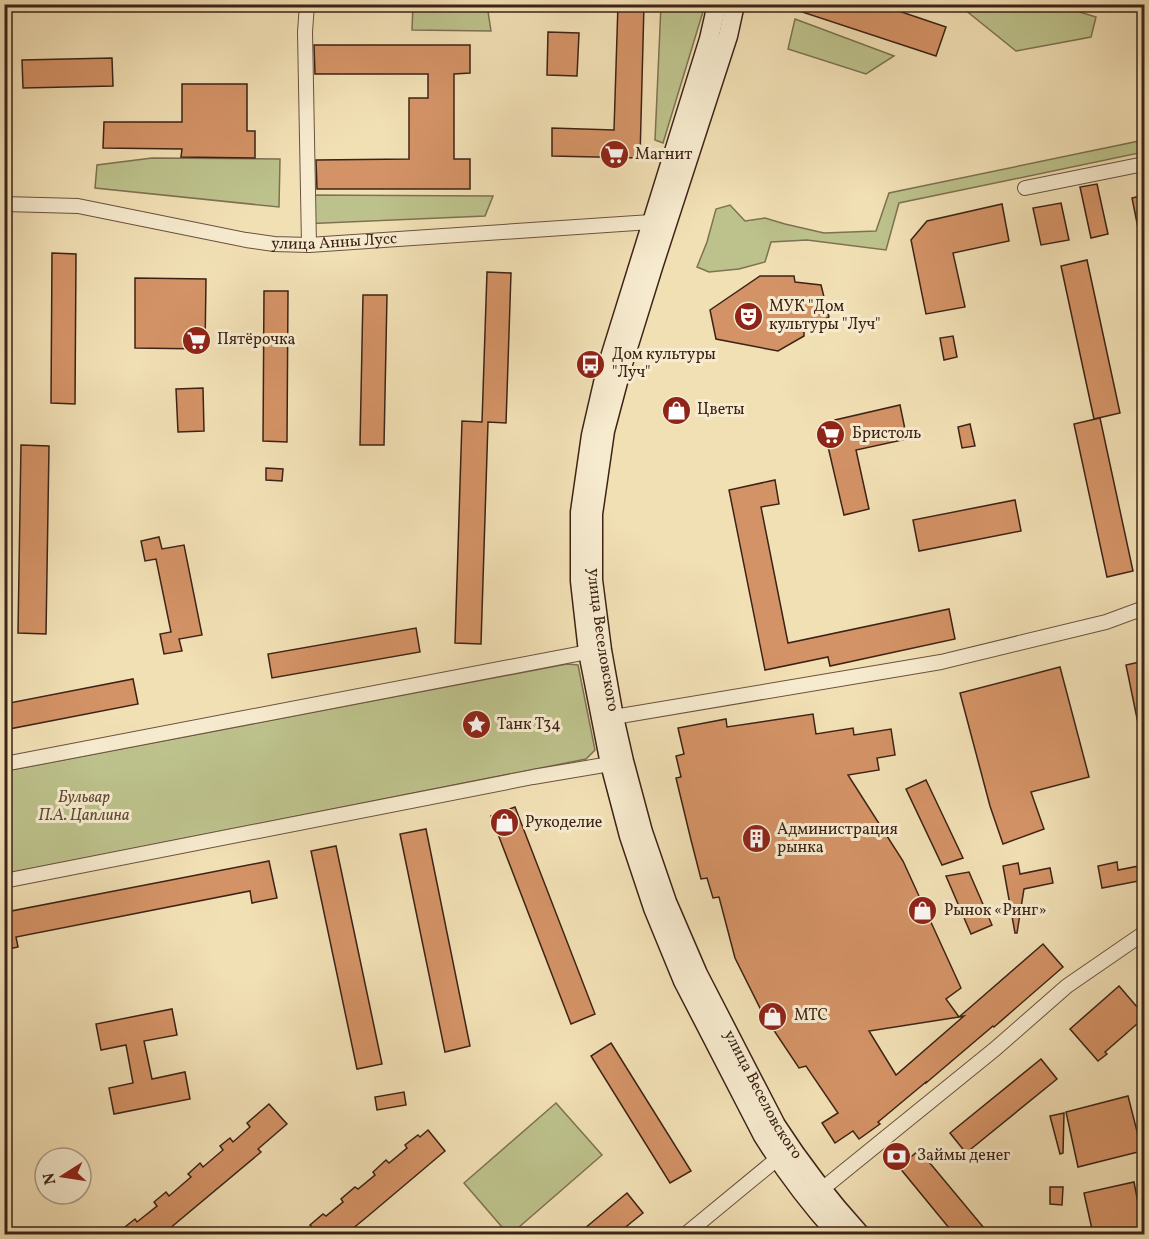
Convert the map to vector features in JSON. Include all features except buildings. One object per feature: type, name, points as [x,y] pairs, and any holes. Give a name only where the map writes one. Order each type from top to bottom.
[{"type":"main road","name":"улица Веселовского","points":[[659,225],[717,4]]},
{"type":"main road","name":"улица Веселовского","points":[[735,4],[728,36],[606,370],[591,435],[580,512],[580,581],[617,762],[629,836],[653,908],[683,981],[763,1136],[784,1153],[821,1190],[860,1234]]},
{"type":"main road","name":"улица Веселовского","points":[[595,651],[614,717],[617,762]]},
{"type":"main road","name":"улица Веселовского","points":[[784,1153],[820,1214],[837,1234]]},
{"type":"street","points":[[307,4],[305,32],[309,245]]},
{"type":"street","points":[[1025,188],[1144,164]]},
{"type":"street","name":"улица Анны Лусс","points":[[4,204],[78,206],[274,244],[309,245],[659,225]]},
{"type":"street","points":[[614,717],[941,662],[1106,622],[1144,608]]},
{"type":"street","points":[[4,764],[595,651]]},
{"type":"street","points":[[4,881],[617,762]]},
{"type":"street","points":[[821,1190],[995,1049],[1067,986],[1144,933]]},
{"type":"street","points":[[686,1234],[784,1153]]},
{"type":"green space","points":[[413,5],[487,5],[491,31],[412,30]]},
{"type":"green space","points":[[661,5],[705,5],[663,143],[655,140]]},
{"type":"green space","points":[[959,5],[1057,5],[1096,17],[1091,37],[1016,51]]},
{"type":"green space","points":[[795,19],[894,56],[866,74],[788,49]]},
{"type":"green space","points":[[1144,140],[1144,152],[899,203],[886,250],[807,240],[771,242],[765,262],[739,269],[709,272],[697,267],[716,209],[730,205],[745,221],[765,218],[824,233],[876,231],[889,193]]},
{"type":"green space","points":[[152,158],[280,159],[279,207],[95,188],[97,165]]},
{"type":"green space","points":[[303,195],[493,196],[485,216],[302,224]]},
{"type":"green space","name":"Бульвар П.А. Цаплина","points":[[567,664],[578,665],[595,750],[586,759],[5,874],[5,771]]},
{"type":"green space","points":[[556,1103],[602,1155],[511,1234],[508,1234],[464,1183]]},
{"type":"place","name":"Магнит","points":[[614,155]]},
{"type":"place","name":"МУК \"Дом культуры \"Луч\"","points":[[748,316]]},
{"type":"place","name":"Пятёрочка","points":[[196,340]]},
{"type":"place","name":"Дом культуры \"Луч\"","points":[[591,364]]},
{"type":"place","name":"Цветы","points":[[676,410]]},
{"type":"place","name":"Бристоль","points":[[831,434]]},
{"type":"place","name":"Танк T34","points":[[476,725]]},
{"type":"place","name":"Рукоделие","points":[[504,823]]},
{"type":"place","name":"Администрация рынка","points":[[756,839]]},
{"type":"place","name":"Рынок «Ринг»","points":[[923,911]]},
{"type":"place","name":"МТС","points":[[773,1016]]},
{"type":"place","name":"Займы денег","points":[[896,1156]]}]
